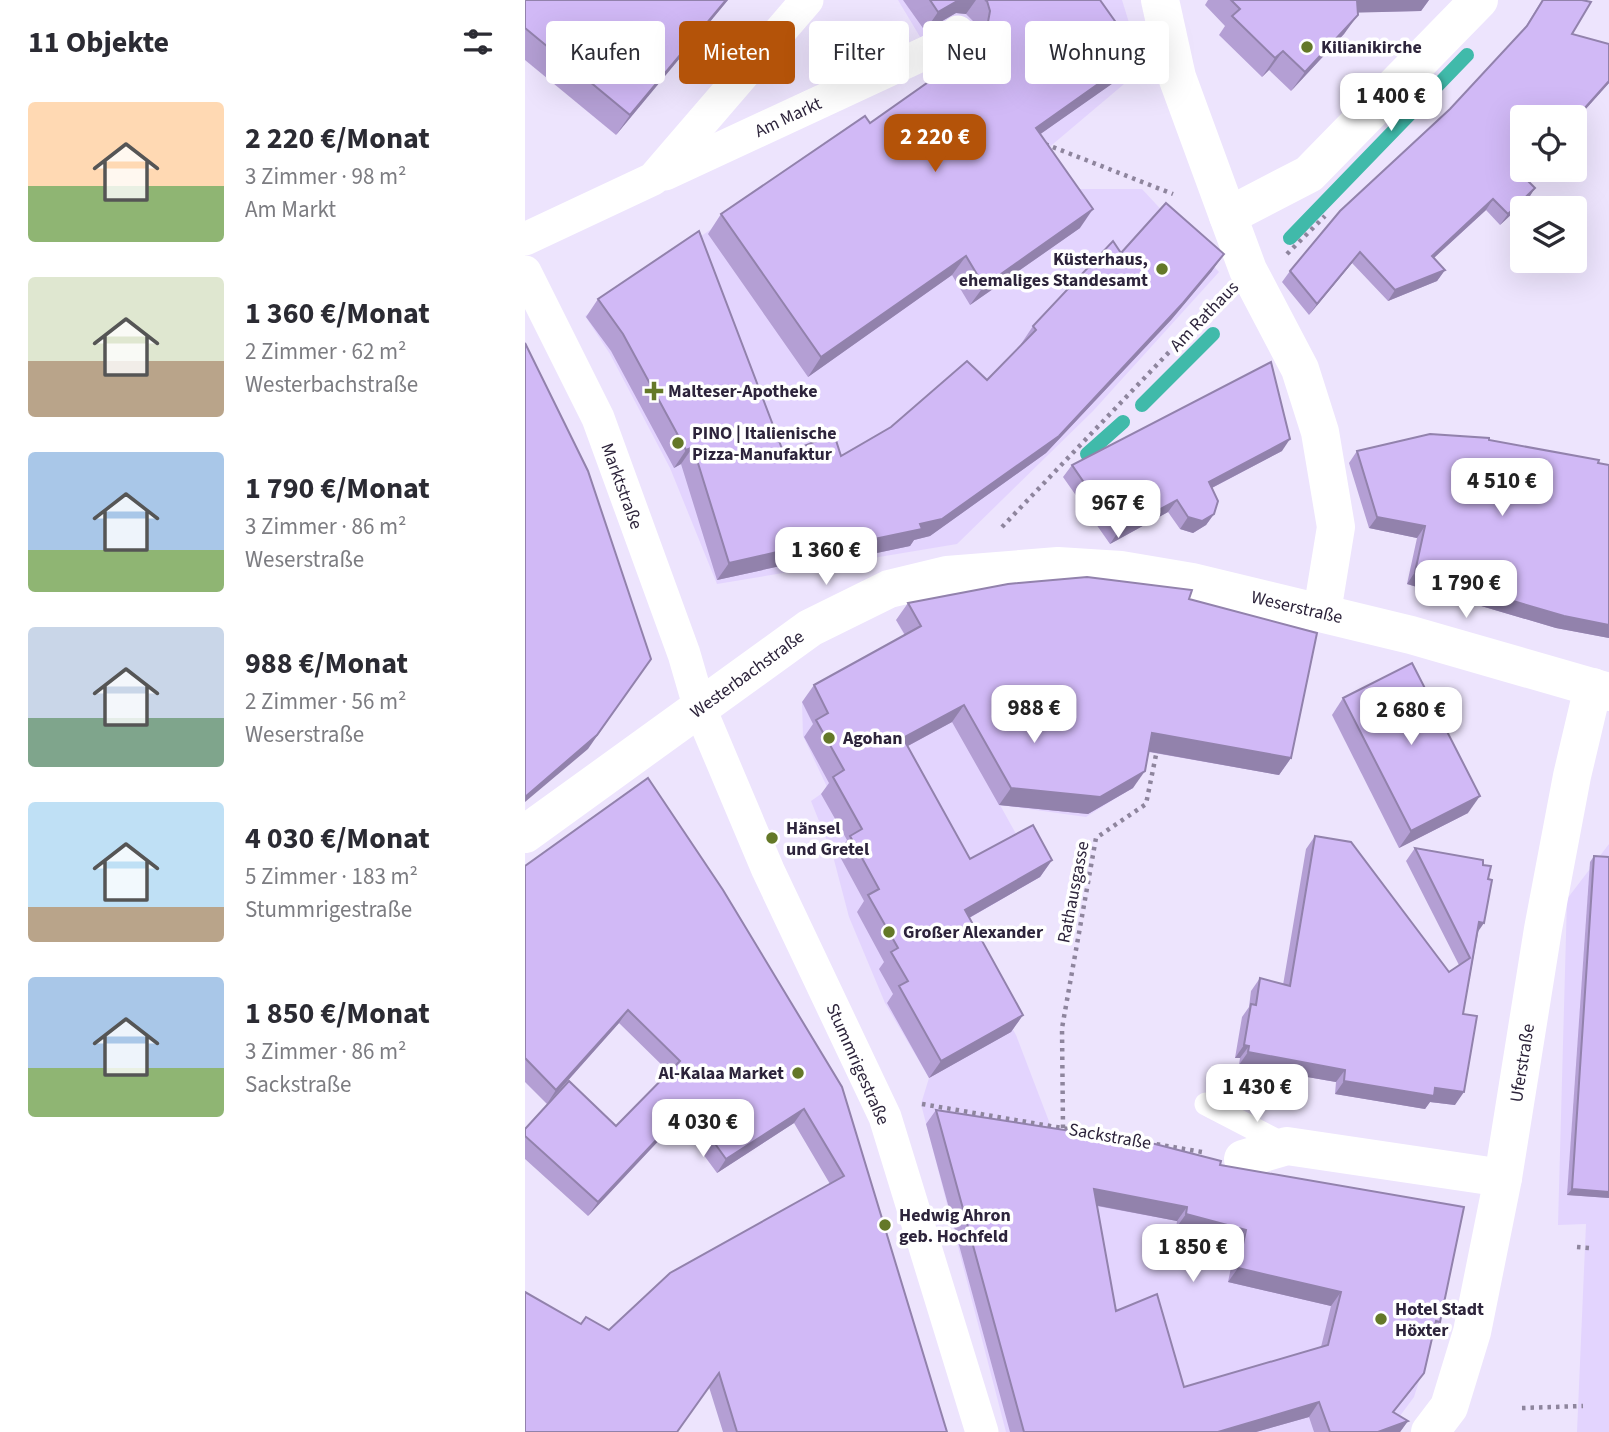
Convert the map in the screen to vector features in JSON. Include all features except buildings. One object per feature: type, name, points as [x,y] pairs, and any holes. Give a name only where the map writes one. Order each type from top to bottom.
[{"type":"main road","points":[[1160,0],[1177,77],[1248,270]]},
{"type":"main road","points":[[1228,216],[1309,174],[1479,0]]},
{"type":"main road","name":"Am Rathaus","points":[[1248,270],[1300,369],[1320,432],[1336,527],[1322,612]]},
{"type":"main road","name":"Weserstraße","points":[[994,570],[1058,566],[1121,570],[1192,582],[1322,612],[1601,690]]},
{"type":"main road","name":"Westerbachstraße","points":[[525,834],[810,628],[889,589],[947,575],[994,570]]},
{"type":"main road","name":"Uferstraße","points":[[1430,1432],[1449,1407],[1472,1332],[1503,1178],[1543,929],[1572,776],[1601,690]]},
{"type":"main road","points":[[1243,1159],[1287,1146],[1503,1178]]},
{"type":"street","name":"Am Markt","points":[[653,179],[807,0]]},
{"type":"street","name":"Am Markt","points":[[525,239],[923,54]]},
{"type":"street","name":"Marktstraße","points":[[525,272],[597,418],[684,654],[700,709]]},
{"type":"street","name":"Stummrigestraße","points":[[700,709],[768,870],[884,1117],[982,1432]]},
{"type":"lane","points":[[1206,1104],[1287,1146]]},
{"type":"path","points":[[1039,142],[1228,216]]},
{"type":"path","name":"Am Rathaus","points":[[994,570],[987,543],[1248,270]]},
{"type":"path","name":"Rathausgasse","points":[[1063,1128],[1062,1028],[1096,838],[1146,804],[1159,740]]},
{"type":"path","name":"Sackstraße","points":[[884,1117],[925,1103],[1243,1159]]},
{"type":"path","points":[[1577,1247],[1589,1248]]},
{"type":"path","points":[[1522,1408],[1583,1406]]},
{"type":"shaded area","points":[[898,0],[1122,0],[1128,21],[1025,21],[1025,84],[1124,84],[1040,155],[1078,189],[1142,189],[1219,272],[1093,411],[957,544],[717,584],[670,468],[610,354],[585,316],[800,168],[857,139],[934,84],[1011,84],[1011,21],[923,21],[923,42]]},
{"type":"shaded area","points":[[996,601],[1132,788],[1086,817],[1000,805],[1040,877],[956,926],[1016,1035],[1058,1145],[1461,1205],[1436,1328],[1414,1397],[1388,1432],[1006,1432],[921,1104],[929,1078],[885,1003],[849,917],[833,856],[811,801],[828,789],[803,736],[802,702],[910,646],[896,620]]},
{"type":"shaded area","points":[[1609,844],[1609,1432],[1577,1432],[1586,1224],[1558,1225],[1567,899]]},
{"type":"waterway","points":[[1290,238],[1467,55]]},
{"type":"waterway","points":[[1142,405],[1213,334]]},
{"type":"waterway","points":[[1087,454],[1123,422]]},
{"type":"place","name":"Kilianikirche","points":[[1307,47]]},
{"type":"place","name":"Küsterhaus, ehemaliges Standesamt","points":[[1162,269]]},
{"type":"place","name":"Malteser-Apotheke","points":[[654,391]]},
{"type":"place","name":"PINO | Italienische Pizza-Manufaktur","points":[[678,443]]},
{"type":"place","name":"Agohan","points":[[829,738]]},
{"type":"place","name":"Hänsel und Gretel","points":[[772,838]]},
{"type":"place","name":"Großer Alexander","points":[[889,932]]},
{"type":"place","name":"Al-Kalaa Market","points":[[798,1073]]},
{"type":"place","name":"Hedwig Ahron geb. Hochfeld","points":[[885,1225]]},
{"type":"place","name":"Hotel Stadt Höxter","points":[[1381,1319]]}]
